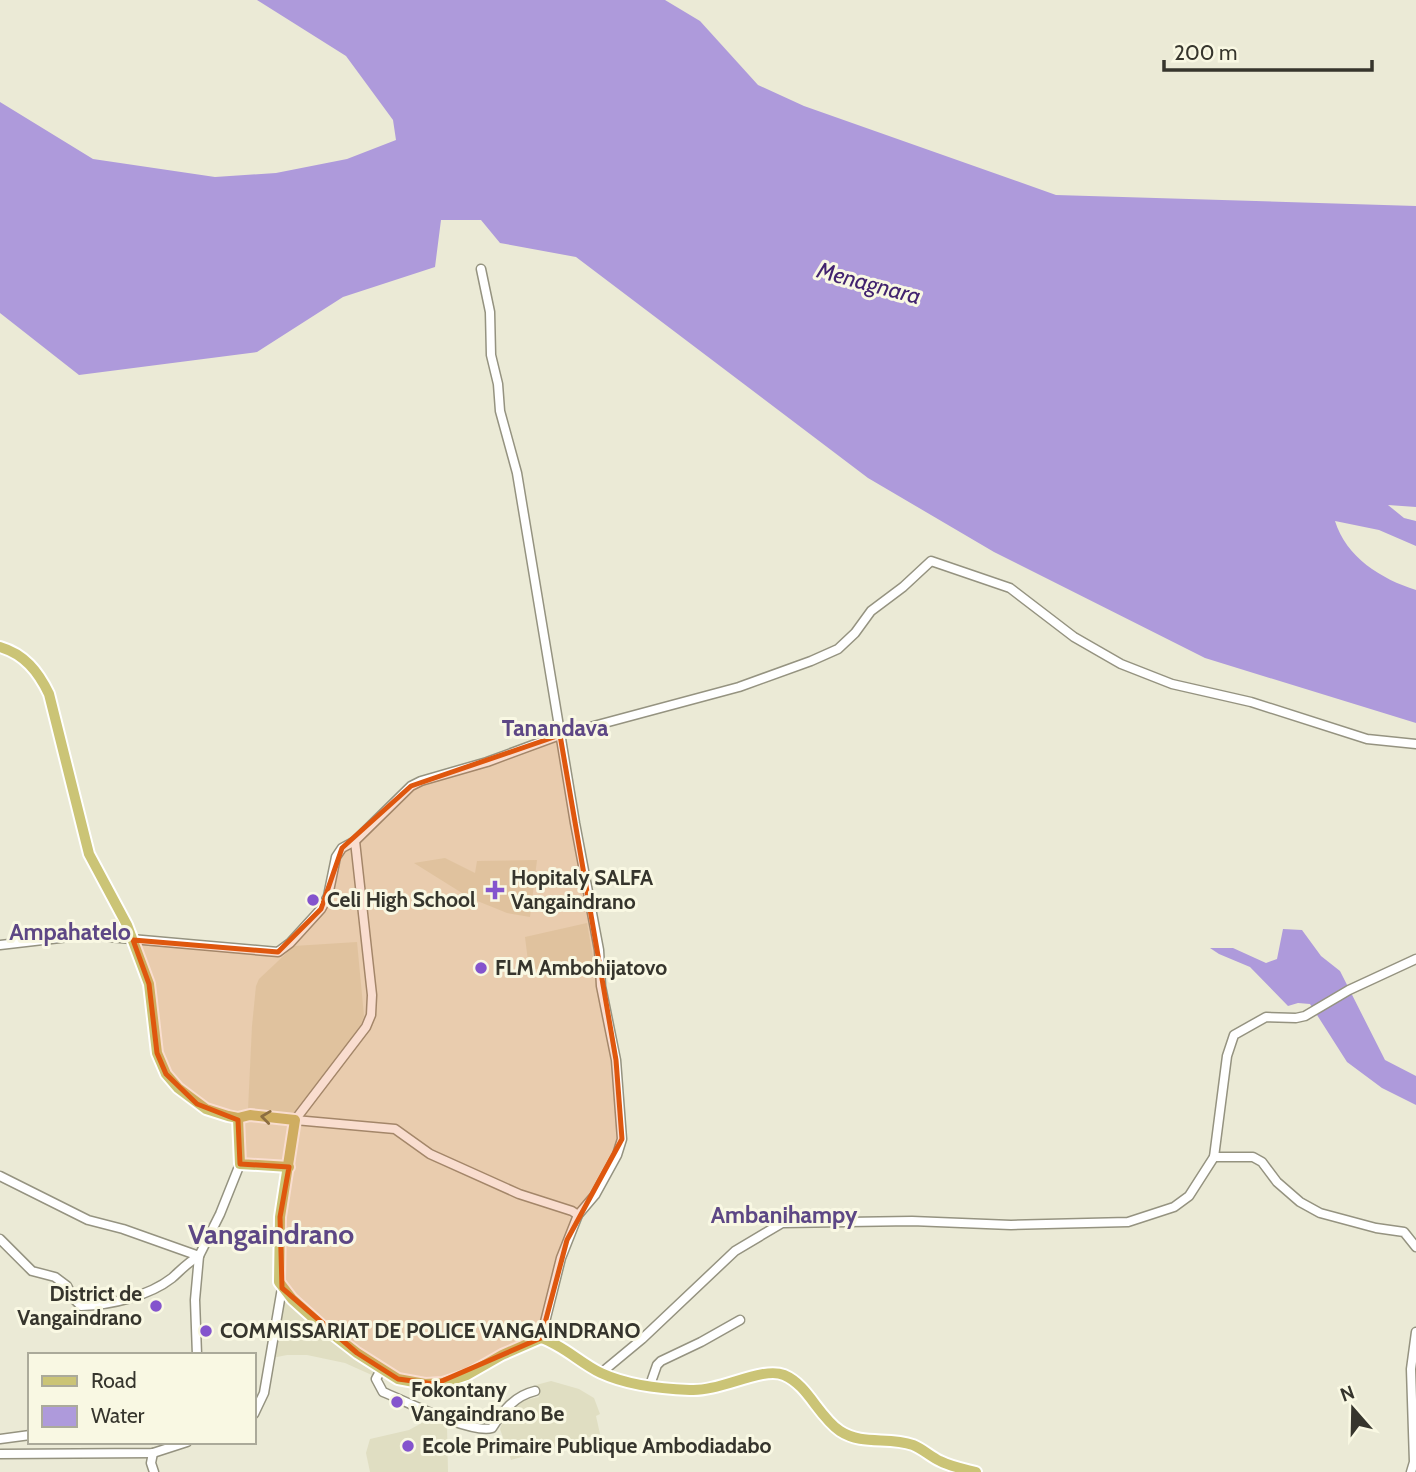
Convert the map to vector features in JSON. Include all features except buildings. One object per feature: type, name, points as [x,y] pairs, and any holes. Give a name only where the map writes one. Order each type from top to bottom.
[{"type":"main road","points":[[0,648],[17,654],[29,663],[50,694],[87,848],[95,869],[133,940],[149,984],[157,1053],[166,1074],[177,1088],[197,1104],[228,1116],[238,1118],[250,1115],[295,1120],[280,1217],[278,1275],[282,1288],[321,1325],[398,1379],[415,1384],[435,1384],[467,1375],[502,1355],[541,1338],[601,1373],[650,1385],[709,1390],[767,1372],[783,1374],[798,1385],[825,1420],[850,1437],[911,1445],[941,1462],[976,1472]]},
{"type":"main road","points":[[238,1118],[240,1164],[289,1167]]},
{"type":"street","points":[[481,269],[490,312],[491,355],[498,384],[500,411],[517,472],[599,950],[601,986],[616,1060],[622,1139],[617,1155],[595,1195],[578,1215],[561,1258],[541,1338]]},
{"type":"street","points":[[0,945],[86,935],[278,951],[290,943],[321,909],[328,896],[336,857],[342,848],[355,841],[411,786],[560,735],[739,687],[811,661],[838,649],[855,633],[871,611],[903,587],[930,561],[1010,589],[1074,636],[1121,664],[1172,684],[1264,706],[1367,739],[1416,744]]},
{"type":"street","points":[[295,1120],[366,1027],[371,1016],[372,995],[355,841]]},
{"type":"street","points":[[601,1373],[642,1339],[734,1251],[782,1223],[912,1221],[1011,1225],[1128,1222],[1174,1207],[1189,1196],[1214,1157],[1227,1056],[1234,1035],[1266,1017],[1296,1018],[1314,1011],[1349,990],[1416,959]]},
{"type":"street","points":[[295,1120],[395,1129],[430,1154],[519,1194],[578,1215]]},
{"type":"street","points":[[1214,1157],[1253,1157],[1262,1161],[1277,1182],[1300,1202],[1320,1213],[1376,1228],[1404,1232],[1416,1247]]},
{"type":"street","points":[[197,1353],[195,1300],[199,1256],[240,1164]]},
{"type":"street","points":[[0,1176],[88,1220],[123,1229],[199,1256]]},
{"type":"street","points":[[0,1239],[32,1271],[55,1277],[66,1286],[81,1306],[106,1304],[153,1289],[171,1279],[199,1256]]},
{"type":"street","points":[[256,1410],[264,1393],[282,1288]]},
{"type":"street","points":[[650,1385],[661,1361],[740,1320]]},
{"type":"street","points":[[1411,1472],[1412,1370],[1416,1332]]},
{"type":"street","points":[[382,1368],[376,1379],[383,1392],[463,1424],[487,1430],[492,1428],[505,1408],[524,1394],[535,1391]]},
{"type":"street","points":[[0,1439],[28,1435]]},
{"type":"street","points":[[0,1454],[153,1452],[180,1444]]},
{"type":"street","points":[[153,1452],[153,1472]]},
{"type":"highlighted area","points":[[560,735],[616,1060],[622,1139],[567,1240],[541,1338],[435,1384],[398,1379],[357,1353],[282,1288],[280,1217],[289,1167],[240,1164],[238,1120],[197,1104],[166,1074],[157,1053],[149,984],[133,940],[278,952],[321,909],[342,848],[411,786]]},
{"type":"shaded area","name":"Hopitaly SALFA Vangaindrano","points":[[445,858],[475,873],[477,861],[537,860],[530,917],[507,913],[470,898],[414,863]]},
{"type":"shaded area","points":[[587,923],[594,963],[552,969],[529,969],[525,937]]},
{"type":"shaded area","points":[[357,942],[364,1016],[360,1027],[293,1114],[248,1110],[252,1026],[259,979],[294,946]]},
{"type":"shaded area","points":[[282,1295],[378,1367],[374,1376],[345,1363],[307,1355],[272,1358]]},
{"type":"shaded area","points":[[551,1381],[579,1389],[594,1398],[600,1414],[596,1416],[600,1434],[511,1460],[500,1429],[507,1410],[520,1401],[539,1397],[536,1385]]},
{"type":"shaded area","name":"Ecole Primaire Publique Ambodiadabo","points":[[429,1419],[447,1425],[448,1472],[370,1472],[366,1453],[370,1439],[409,1430]]},
{"type":"water","name":"Menagnara","points":[[257,0],[665,0],[700,21],[758,85],[804,106],[1056,195],[1416,206],[1416,507],[1388,505],[1404,518],[1416,521],[1416,546],[1379,530],[1335,521],[1347,545],[1366,565],[1390,580],[1416,590],[1416,723],[1205,658],[994,552],[868,478],[576,257],[500,243],[481,220],[441,220],[435,267],[343,297],[257,352],[79,375],[0,313],[0,102],[93,159],[215,177],[276,173],[347,159],[396,140],[393,120],[346,56]]},
{"type":"water","points":[[1283,929],[1302,930],[1321,956],[1340,971],[1385,1060],[1416,1076],[1416,1105],[1382,1088],[1347,1062],[1310,1004],[1288,1006],[1250,967],[1210,948],[1233,948],[1266,963],[1277,959]]},
{"type":"place","name":"Hopitaly SALFA Vangaindrano","points":[[495,890]]},
{"type":"place","name":"Celi High School","points":[[313,900]]},
{"type":"place","name":"FLM Ambohijatovo","points":[[481,968]]},
{"type":"place","name":"District de Vangaindrano","points":[[156,1306]]},
{"type":"place","name":"COMMISSARIAT DE POLICE VANGAINDRANO","points":[[206,1331]]},
{"type":"place","name":"Fokontany Vangaindrano Be","points":[[397,1402]]},
{"type":"place","name":"Ecole Primaire Publique Ambodiadabo","points":[[408,1446]]},
{"type":"district","name":"Tanandava","points":[[555,728]]},
{"type":"district","name":"Ampahatelo","points":[[70,932]]},
{"type":"district","name":"Ambanihampy","points":[[784,1215]]},
{"type":"district","name":"Vangaindrano","points":[[271,1234]]}]
